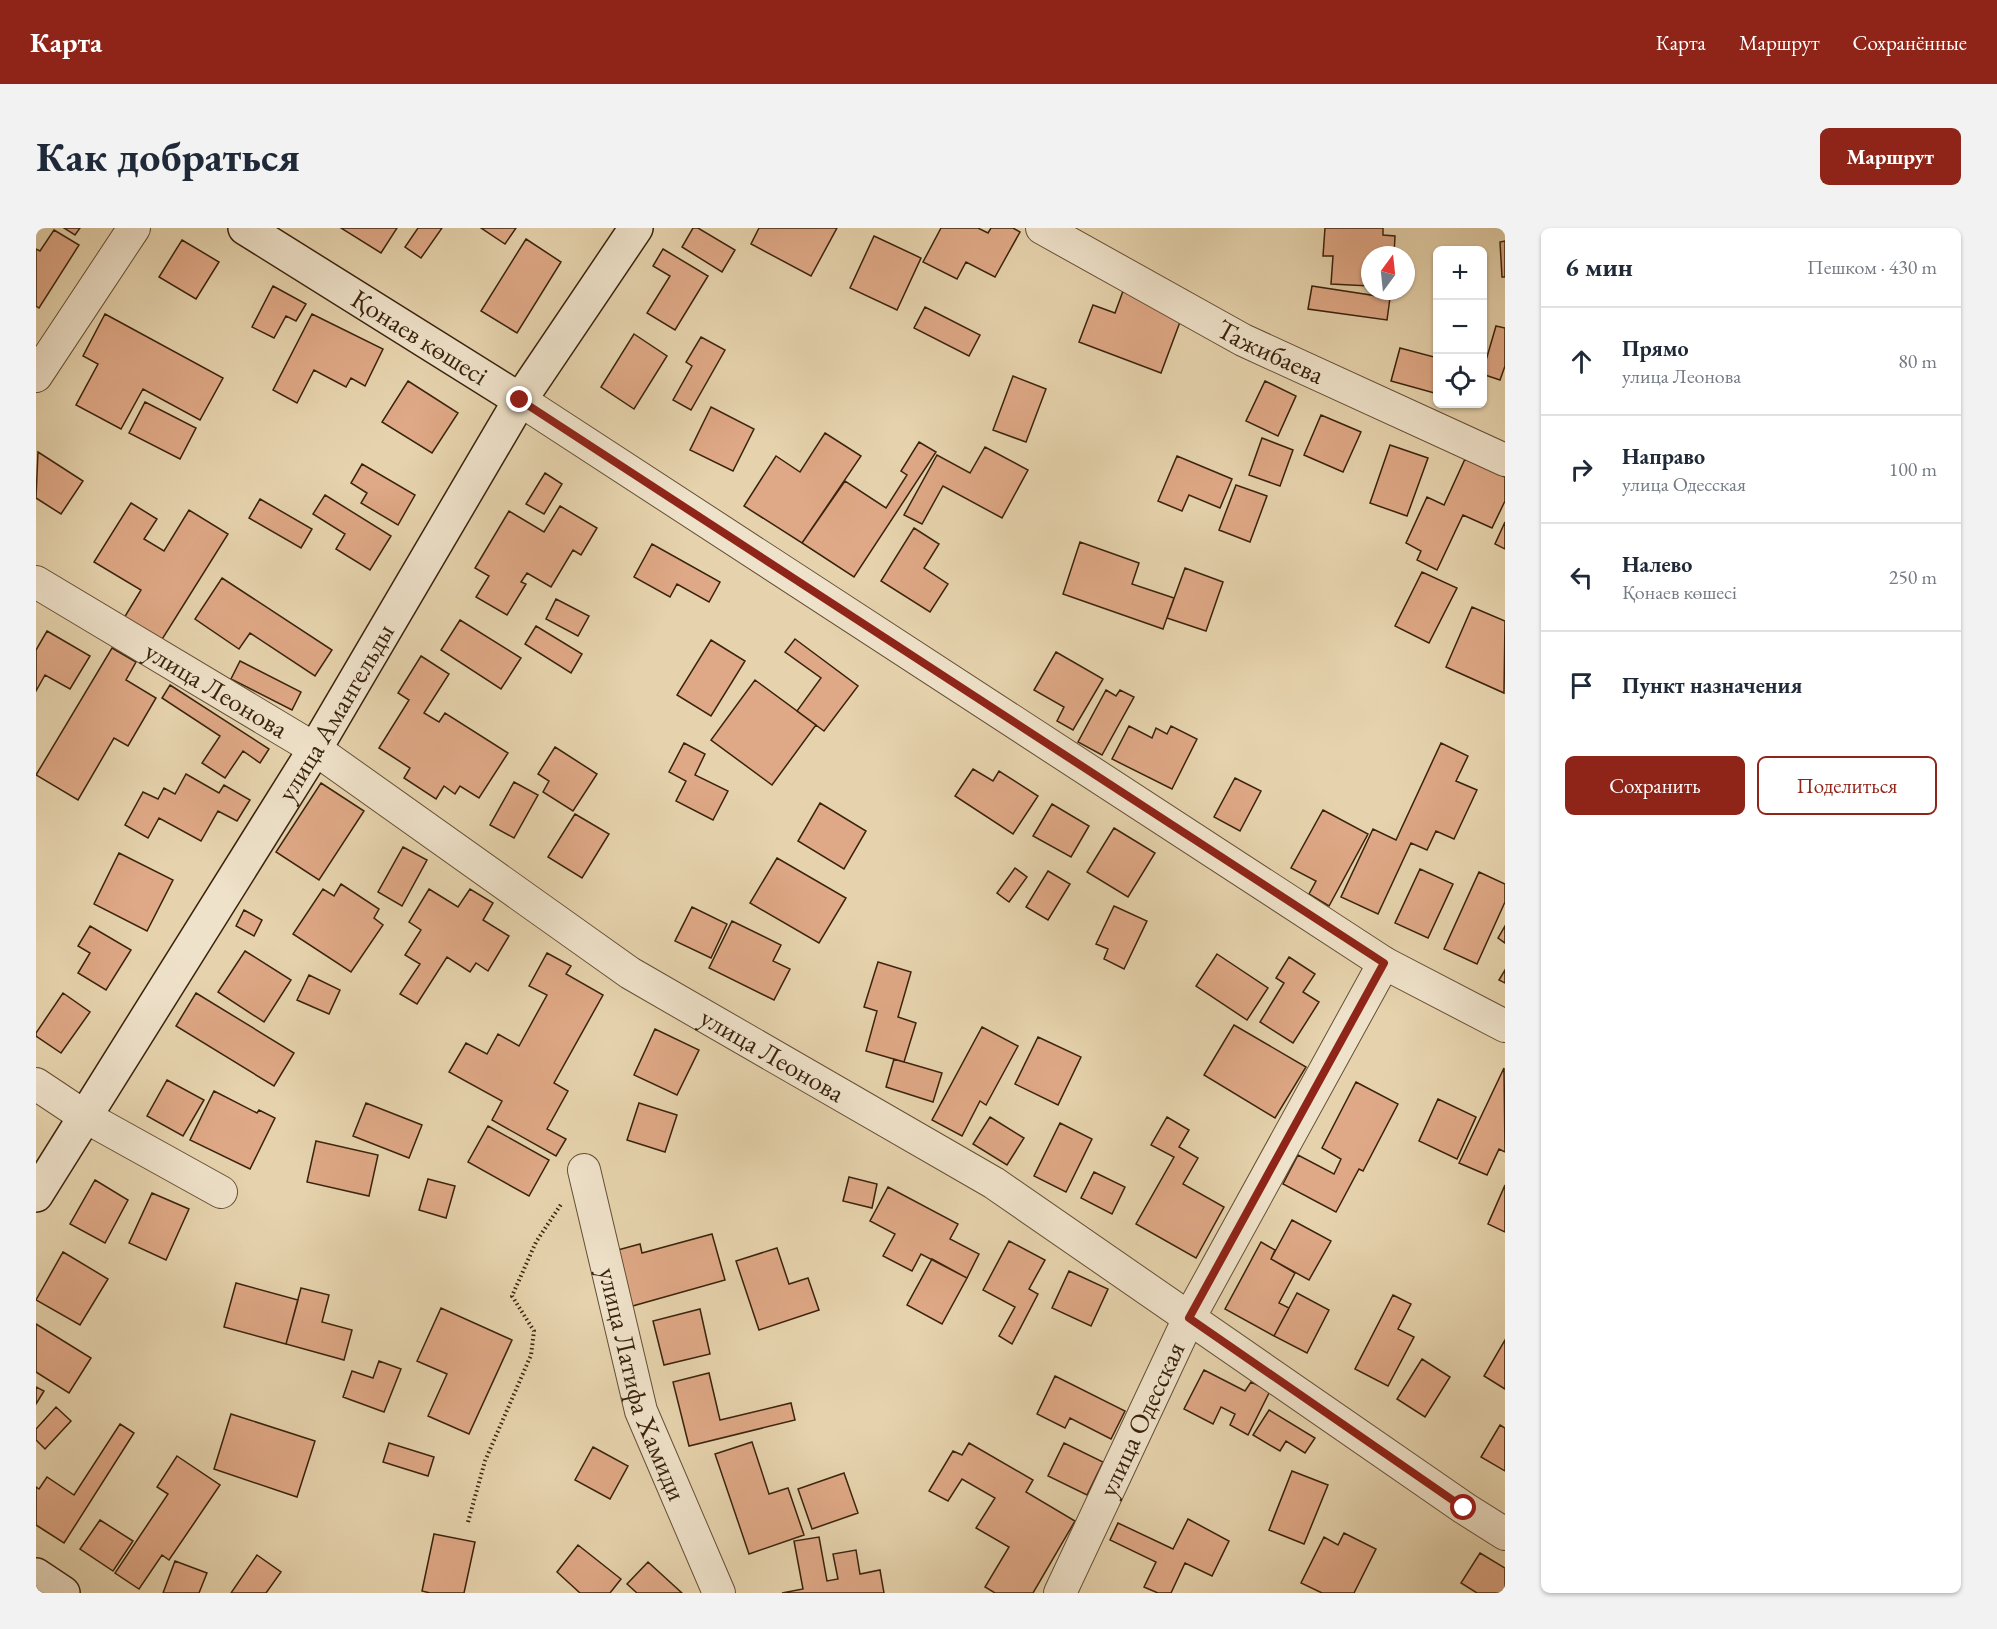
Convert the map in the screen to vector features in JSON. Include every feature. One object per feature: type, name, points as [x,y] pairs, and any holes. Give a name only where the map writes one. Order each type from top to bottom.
[{"type":"main road","name":"Қонаев көшесі","points":[[245,228],[520,400]]},
{"type":"main road","name":"улица Амангельды","points":[[36,1195],[315,749],[520,400],[636,228]]},
{"type":"main road","points":[[36,1575],[63,1593]]},
{"type":"street","points":[[36,376],[134,228]]},
{"type":"street","name":"Тажибаева","points":[[1042,228],[1244,340],[1505,460]]},
{"type":"street","name":"Қонаев көшесі","points":[[520,400],[1384,963],[1505,1026]]},
{"type":"street","name":"улица Леонова","points":[[36,582],[315,749],[630,973],[994,1183],[1505,1534]]},
{"type":"street","name":"улица Одесская","points":[[1060,1593],[1189,1318],[1384,963]]},
{"type":"street","points":[[36,1084],[84,1116],[221,1192]]},
{"type":"street","name":"улица Латифа Хамиди","points":[[584,1170],[641,1411],[718,1593]]},
{"type":"path","points":[[468,1522],[485,1461],[531,1354],[534,1331],[512,1296],[536,1242],[584,1170]]},
{"type":"building","points":[[64,228],[80,228],[75,235]]},
{"type":"building","points":[[341,228],[397,228],[381,253]]},
{"type":"building","points":[[418,228],[442,228],[421,258],[405,247]]},
{"type":"building","points":[[481,228],[516,228],[505,244]]},
{"type":"building","points":[[693,228],[698,228],[735,250],[722,272],[682,247]]},
{"type":"building","points":[[759,228],[837,228],[811,276],[751,244]]},
{"type":"building","points":[[941,228],[978,228],[988,233],[991,228],[1013,228],[1020,232],[995,277],[966,262],[957,279],[923,262]]},
{"type":"building","points":[[1325,228],[1383,228],[1383,235],[1395,236],[1394,246],[1361,246],[1361,286],[1331,284],[1333,256],[1323,256]]},
{"type":"building","points":[[54,230],[79,245],[39,308],[36,306],[36,249],[40,251]]},
{"type":"building","points":[[874,236],[921,258],[897,310],[850,288]]},
{"type":"building","points":[[526,239],[561,262],[517,333],[481,311]]},
{"type":"building","points":[[182,240],[219,262],[196,299],[159,277]]},
{"type":"building","points":[[1505,241],[1505,277],[1502,277],[1500,242]]},
{"type":"building","points":[[663,249],[708,276],[675,330],[647,313],[670,276],[653,266]]},
{"type":"building","points":[[273,286],[306,304],[296,321],[286,316],[274,338],[252,327]]},
{"type":"building","points":[[1312,286],[1361,294],[1361,300],[1390,300],[1387,320],[1308,309]]},
{"type":"building","points":[[1123,291],[1183,314],[1161,373],[1079,342],[1093,305],[1115,313]]},
{"type":"building","points":[[925,307],[980,335],[969,356],[914,328]]},
{"type":"building","points":[[105,314],[223,378],[200,420],[143,389],[121,429],[76,405],[98,364],[83,356]]},
{"type":"building","points":[[312,314],[383,349],[365,386],[351,378],[346,387],[314,370],[297,403],[273,390]]},
{"type":"building","points":[[1496,326],[1505,328],[1505,366],[1500,380],[1487,376],[1487,357]]},
{"type":"building","points":[[634,334],[667,356],[634,409],[601,387]]},
{"type":"building","points":[[701,337],[725,350],[691,410],[673,400],[692,366],[686,362]]},
{"type":"building","points":[[1400,348],[1433,357],[1433,393],[1391,381]]},
{"type":"building","points":[[1013,376],[1046,389],[1026,442],[993,430]]},
{"type":"building","points":[[408,381],[458,413],[432,453],[382,422]]},
{"type":"building","points":[[1265,381],[1296,396],[1278,436],[1246,421]]},
{"type":"building","points":[[145,402],[196,428],[180,459],[129,433]]},
{"type":"building","points":[[711,407],[754,429],[733,471],[690,450]]},
{"type":"building","points":[[1321,415],[1361,432],[1343,472],[1304,455]]},
{"type":"building","points":[[825,433],[861,456],[802,543],[744,506],[776,456],[800,472]]},
{"type":"building","points":[[1262,438],[1293,450],[1280,486],[1249,475]]},
{"type":"building","points":[[919,442],[936,452],[854,577],[802,543],[845,481],[886,508],[907,475],[901,471]]},
{"type":"building","points":[[1390,445],[1428,458],[1407,516],[1370,503]]},
{"type":"building","points":[[985,447],[1028,470],[1002,518],[943,486],[922,524],[904,515],[937,455],[970,473]]},
{"type":"building","points":[[38,452],[83,481],[61,514],[36,498]]},
{"type":"building","points":[[1177,456],[1232,479],[1220,508],[1189,495],[1182,511],[1158,501]]},
{"type":"building","points":[[1465,459],[1505,477],[1505,501],[1492,528],[1463,515],[1437,570],[1417,560],[1421,551],[1406,543],[1427,497],[1444,505]]},
{"type":"building","points":[[362,464],[415,495],[398,525],[361,503],[367,493],[351,483]]},
{"type":"building","points":[[545,473],[562,484],[544,514],[526,504]]},
{"type":"building","points":[[1236,485],[1267,496],[1250,542],[1219,530]]},
{"type":"building","points":[[325,495],[391,536],[370,570],[336,549],[345,534],[313,514]]},
{"type":"building","points":[[260,499],[312,529],[301,548],[249,518]]},
{"type":"building","points":[[131,503],[157,519],[144,539],[164,551],[189,510],[228,534],[161,641],[124,618],[141,590],[94,562]]},
{"type":"building","points":[[560,506],[597,528],[581,555],[573,550],[551,587],[527,573],[521,582],[526,584],[507,615],[476,597],[489,576],[475,568],[509,511],[544,532]]},
{"type":"building","points":[[1505,522],[1505,549],[1495,544]]},
{"type":"building","points":[[914,528],[939,544],[924,568],[948,584],[930,612],[881,581]]},
{"type":"building","points":[[1080,542],[1139,563],[1132,584],[1174,598],[1163,629],[1063,594]]},
{"type":"building","points":[[652,544],[720,582],[709,602],[677,584],[670,597],[634,577]]},
{"type":"building","points":[[1185,568],[1223,582],[1206,631],[1167,618]]},
{"type":"building","points":[[1422,572],[1457,588],[1429,643],[1395,626]]},
{"type":"building","points":[[222,578],[332,650],[315,676],[250,633],[239,649],[195,619]]},
{"type":"building","points":[[556,599],[589,616],[578,636],[546,619]]},
{"type":"building","points":[[1472,607],[1505,621],[1504,693],[1446,667]]},
{"type":"building","points":[[460,620],[521,658],[501,689],[441,650]]},
{"type":"building","points":[[536,626],[582,654],[571,673],[525,644]]},
{"type":"building","points":[[47,631],[90,656],[70,689],[45,675],[36,691],[36,650]]},
{"type":"building","points":[[795,639],[858,686],[824,731],[797,711],[821,678],[785,652]]},
{"type":"building","points":[[711,640],[745,661],[711,716],[677,695]]},
{"type":"building","points":[[112,648],[136,662],[126,680],[156,698],[128,746],[114,738],[78,800],[36,775]]},
{"type":"building","points":[[1056,652],[1103,679],[1073,730],[1057,721],[1064,707],[1034,690]]},
{"type":"building","points":[[421,656],[449,674],[424,713],[439,722],[445,713],[508,753],[479,798],[460,786],[455,794],[444,786],[436,799],[404,778],[410,768],[379,748],[409,700],[398,693]]},
{"type":"building","points":[[240,661],[301,692],[292,710],[231,679]]},
{"type":"building","points":[[755,680],[816,725],[772,785],[711,740]]},
{"type":"building","points":[[170,685],[269,749],[260,763],[243,751],[225,778],[202,763],[220,736],[162,698]]},
{"type":"building","points":[[1106,690],[1116,696],[1120,690],[1134,697],[1102,755],[1078,742]]},
{"type":"building","points":[[1129,726],[1152,738],[1156,728],[1167,734],[1171,726],[1197,739],[1172,789],[1112,759]]},
{"type":"building","points":[[684,743],[705,754],[695,775],[728,791],[713,820],[676,801],[686,781],[669,772]]},
{"type":"building","points":[[1441,743],[1468,756],[1456,781],[1477,790],[1454,839],[1436,831],[1427,850],[1411,843],[1378,914],[1341,897],[1373,829],[1396,840]]},
{"type":"building","points":[[555,747],[597,774],[573,811],[543,792],[549,781],[538,774]]},
{"type":"building","points":[[973,769],[993,781],[999,771],[1038,796],[1013,834],[955,796]]},
{"type":"building","points":[[186,774],[219,793],[224,785],[250,800],[237,821],[218,811],[201,841],[159,818],[148,838],[125,825],[143,792],[158,799],[164,788],[175,794]]},
{"type":"building","points":[[1235,778],[1261,791],[1240,831],[1214,817]]},
{"type":"building","points":[[514,782],[538,795],[514,838],[490,825]]},
{"type":"building","points":[[321,783],[364,811],[319,880],[276,852]]},
{"type":"building","points":[[820,803],[866,831],[844,869],[798,841]]},
{"type":"building","points":[[1052,804],[1089,826],[1071,857],[1033,836]]},
{"type":"building","points":[[1323,810],[1368,834],[1329,906],[1309,894],[1316,881],[1291,868]]},
{"type":"building","points":[[575,814],[609,834],[582,878],[548,857]]},
{"type":"building","points":[[1114,828],[1155,853],[1128,897],[1087,872]]},
{"type":"building","points":[[403,847],[427,860],[402,906],[378,892]]},
{"type":"building","points":[[119,853],[173,880],[147,931],[94,904]]},
{"type":"building","points":[[777,858],[846,898],[819,943],[750,903]]},
{"type":"building","points":[[1015,868],[1027,877],[1009,902],[997,893]]},
{"type":"building","points":[[1420,869],[1453,884],[1428,938],[1395,923]]},
{"type":"building","points":[[1048,871],[1070,884],[1048,920],[1026,907]]},
{"type":"building","points":[[1479,872],[1505,884],[1505,902],[1477,964],[1444,949]]},
{"type":"building","points":[[341,884],[379,909],[374,918],[383,925],[351,972],[293,934],[323,889],[334,896]]},
{"type":"building","points":[[429,889],[458,907],[470,889],[493,903],[483,920],[509,936],[488,971],[476,963],[470,972],[447,957],[417,1004],[400,994],[420,964],[405,955],[421,930],[409,922]]},
{"type":"building","points":[[1114,906],[1147,921],[1124,969],[1104,959],[1108,949],[1096,944]]},
{"type":"building","points":[[692,907],[727,924],[711,958],[675,941]]},
{"type":"building","points":[[244,910],[262,920],[254,936],[236,926]]},
{"type":"building","points":[[732,921],[781,945],[773,961],[790,969],[774,1000],[709,968]]},
{"type":"building","points":[[90,926],[131,950],[106,990],[78,973],[90,953],[78,946]]},
{"type":"building","points":[[1505,926],[1505,943],[1498,938]]},
{"type":"building","points":[[245,951],[291,980],[264,1022],[218,992]]},
{"type":"building","points":[[547,953],[571,966],[566,974],[603,995],[554,1083],[568,1091],[547,1129],[566,1139],[556,1156],[492,1120],[502,1101],[449,1072],[466,1043],[487,1054],[498,1034],[519,1046],[547,995],[529,986]]},
{"type":"building","points":[[1217,954],[1268,988],[1247,1020],[1196,986]]},
{"type":"building","points":[[1289,957],[1315,974],[1303,992],[1319,1002],[1293,1043],[1260,1022],[1284,983],[1276,978]]},
{"type":"building","points":[[878,962],[911,972],[898,1017],[916,1023],[904,1062],[866,1051],[877,1011],[864,1007]]},
{"type":"building","points":[[1505,970],[1505,983],[1499,980]]},
{"type":"building","points":[[309,975],[340,990],[329,1014],[297,1000]]},
{"type":"building","points":[[63,993],[90,1012],[61,1053],[36,1036],[36,1033]]},
{"type":"building","points":[[196,993],[294,1053],[274,1086],[176,1026]]},
{"type":"building","points":[[1234,1025],[1306,1067],[1275,1118],[1204,1075]]},
{"type":"building","points":[[982,1027],[1018,1046],[986,1105],[980,1101],[962,1136],[932,1120]]},
{"type":"building","points":[[655,1029],[699,1050],[677,1095],[634,1075]]},
{"type":"building","points":[[1038,1037],[1081,1057],[1058,1105],[1015,1084]]},
{"type":"building","points":[[894,1059],[942,1073],[933,1102],[886,1087]]},
{"type":"building","points":[[1504,1068],[1505,1152],[1499,1149],[1487,1175],[1459,1163]]},
{"type":"building","points":[[167,1080],[204,1100],[183,1136],[147,1116]]},
{"type":"building","points":[[1356,1082],[1398,1104],[1363,1171],[1359,1169],[1336,1212],[1283,1184],[1298,1155],[1334,1174],[1341,1159],[1322,1148]]},
{"type":"building","points":[[214,1091],[257,1113],[259,1110],[275,1118],[250,1169],[190,1140]]},
{"type":"building","points":[[1438,1099],[1476,1117],[1457,1159],[1419,1141]]},
{"type":"building","points":[[366,1103],[422,1125],[409,1158],[353,1136]]},
{"type":"building","points":[[639,1103],[677,1115],[665,1152],[627,1140]]},
{"type":"building","points":[[990,1117],[1024,1138],[1007,1165],[973,1144]]},
{"type":"building","points":[[1167,1117],[1189,1130],[1179,1147],[1198,1158],[1183,1184],[1224,1207],[1196,1258],[1136,1224],[1174,1157],[1151,1145]]},
{"type":"building","points":[[1060,1123],[1092,1139],[1066,1192],[1034,1176]]},
{"type":"building","points":[[488,1126],[549,1160],[529,1196],[468,1162]]},
{"type":"building","points":[[316,1141],[378,1155],[369,1196],[307,1182]]},
{"type":"building","points":[[1094,1172],[1125,1187],[1112,1214],[1081,1198]]},
{"type":"building","points":[[849,1177],[877,1184],[872,1208],[843,1201]]},
{"type":"building","points":[[428,1179],[455,1186],[446,1218],[419,1210]]},
{"type":"building","points":[[95,1180],[128,1200],[105,1243],[70,1224]]},
{"type":"building","points":[[1505,1185],[1505,1232],[1488,1224]]},
{"type":"building","points":[[888,1187],[958,1224],[950,1239],[979,1254],[967,1278],[921,1254],[912,1271],[883,1256],[895,1234],[870,1221]]},
{"type":"building","points":[[152,1193],[189,1209],[166,1260],[129,1243]]},
{"type":"building","points":[[1292,1220],[1331,1241],[1309,1280],[1271,1259]]},
{"type":"building","points":[[712,1234],[725,1280],[629,1307],[614,1251],[640,1244],[642,1253]]},
{"type":"building","points":[[1009,1241],[1045,1260],[1029,1289],[1038,1294],[1012,1344],[999,1336],[1015,1307],[983,1290]]},
{"type":"building","points":[[1261,1242],[1275,1250],[1271,1259],[1295,1273],[1279,1303],[1289,1308],[1274,1336],[1225,1309]]},
{"type":"building","points":[[777,1248],[789,1284],[808,1278],[819,1310],[759,1330],[736,1261]]},
{"type":"building","points":[[63,1252],[108,1279],[80,1325],[36,1300]]},
{"type":"building","points":[[932,1259],[967,1278],[942,1324],[907,1305]]},
{"type":"building","points":[[1069,1271],[1108,1289],[1091,1326],[1052,1308]]},
{"type":"building","points":[[236,1283],[298,1300],[286,1344],[224,1327]]},
{"type":"building","points":[[301,1288],[329,1295],[322,1322],[352,1330],[344,1360],[286,1344]]},
{"type":"building","points":[[1297,1293],[1329,1310],[1307,1353],[1274,1336]]},
{"type":"building","points":[[1393,1295],[1411,1304],[1398,1329],[1414,1337],[1388,1386],[1355,1369]]},
{"type":"building","points":[[441,1308],[512,1340],[469,1434],[428,1416],[447,1374],[417,1361]]},
{"type":"building","points":[[700,1309],[710,1354],[664,1365],[653,1321]]},
{"type":"building","points":[[36,1324],[91,1358],[69,1393],[36,1372]]},
{"type":"building","points":[[1505,1340],[1505,1389],[1484,1376]]},
{"type":"building","points":[[1422,1359],[1450,1377],[1425,1417],[1397,1399]]},
{"type":"building","points":[[379,1361],[401,1369],[384,1412],[343,1397],[352,1371],[373,1378]]},
{"type":"building","points":[[1204,1370],[1245,1391],[1251,1382],[1270,1391],[1248,1435],[1230,1425],[1235,1414],[1221,1407],[1213,1424],[1184,1409]]},
{"type":"building","points":[[709,1373],[720,1420],[791,1403],[795,1420],[689,1446],[673,1382]]},
{"type":"building","points":[[1055,1376],[1125,1411],[1111,1439],[1070,1418],[1065,1428],[1037,1414]]},
{"type":"building","points":[[36,1387],[44,1391],[36,1404]]},
{"type":"building","points":[[56,1407],[71,1421],[45,1449],[36,1440],[36,1429]]},
{"type":"building","points":[[1269,1410],[1315,1438],[1305,1453],[1286,1441],[1280,1451],[1253,1435]]},
{"type":"building","points":[[231,1414],[315,1441],[297,1497],[214,1469]]},
{"type":"building","points":[[120,1424],[134,1433],[64,1543],[36,1525],[36,1487],[39,1489],[47,1477],[74,1495]]},
{"type":"building","points":[[1500,1425],[1505,1428],[1505,1471],[1481,1457]]},
{"type":"building","points":[[752,1442],[769,1494],[788,1488],[804,1535],[749,1554],[715,1454]]},
{"type":"building","points":[[389,1443],[434,1457],[428,1476],[383,1462]]},
{"type":"building","points":[[969,1443],[1033,1480],[1026,1492],[1075,1521],[1033,1593],[995,1593],[985,1587],[1009,1547],[976,1528],[995,1498],[962,1479],[948,1501],[929,1491],[953,1451],[962,1455]]},
{"type":"building","points":[[1064,1443],[1103,1462],[1087,1495],[1048,1476]]},
{"type":"building","points":[[593,1447],[628,1466],[610,1499],[575,1480]]},
{"type":"building","points":[[177,1456],[220,1485],[169,1560],[162,1555],[139,1589],[115,1573],[168,1494],[157,1487]]},
{"type":"building","points":[[1292,1471],[1328,1485],[1304,1544],[1269,1530]]},
{"type":"building","points":[[844,1473],[858,1513],[812,1529],[798,1489]]},
{"type":"building","points":[[1188,1519],[1229,1541],[1212,1576],[1185,1563],[1171,1593],[1158,1593],[1144,1587],[1156,1562],[1110,1540],[1118,1523],[1173,1549]]},
{"type":"building","points":[[100,1520],[133,1541],[113,1571],[80,1549]]},
{"type":"building","points":[[1344,1533],[1376,1549],[1354,1593],[1322,1593],[1301,1583],[1324,1537],[1338,1545]]},
{"type":"building","points":[[434,1534],[475,1542],[464,1593],[422,1591]]},
{"type":"building","points":[[819,1537],[827,1581],[838,1579],[833,1554],[856,1550],[860,1574],[880,1570],[884,1593],[782,1593],[803,1589],[794,1541]]},
{"type":"building","points":[[578,1545],[621,1579],[610,1593],[580,1593],[557,1572]]},
{"type":"building","points":[[1480,1553],[1505,1568],[1505,1593],[1477,1593],[1461,1583]]},
{"type":"building","points":[[257,1555],[281,1572],[266,1593],[231,1593]]},
{"type":"building","points":[[175,1561],[207,1573],[199,1593],[163,1593]]},
{"type":"building","points":[[648,1562],[682,1593],[637,1593],[627,1584]]},
{"type":"route","points":[[520,400],[1384,963],[1189,1318],[1464,1508]]}]
